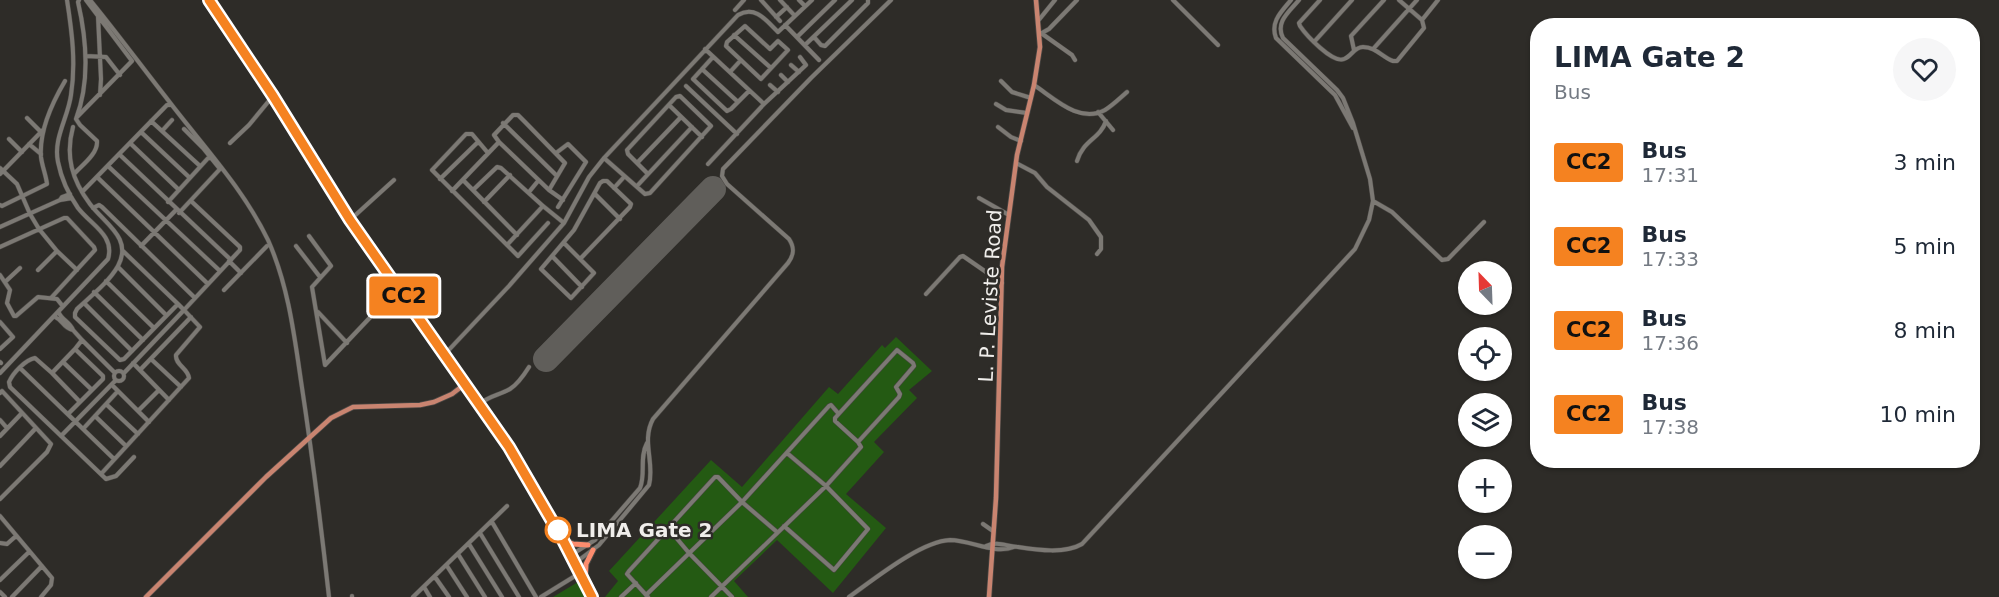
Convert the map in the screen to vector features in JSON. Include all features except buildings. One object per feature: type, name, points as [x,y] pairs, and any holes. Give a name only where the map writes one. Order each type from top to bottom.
[{"type":"highway","points":[[209,0],[273,96],[350,220],[519,462],[592,597]]},
{"type":"highway","points":[[563,540],[573,544],[588,545]]},
{"type":"highway","points":[[585,582],[586,564],[593,550]]},
{"type":"main road","name":"L. P. Leviste Road","points":[[989,597],[996,486],[1002,283],[1016,164],[1034,85],[1040,33],[1036,0]]},
{"type":"main road","points":[[146,597],[310,435],[331,418],[353,407],[420,405],[434,402],[452,394],[465,384]]},
{"type":"street","points":[[0,374],[108,259],[111,251],[105,236],[80,210],[71,196],[58,162],[59,133],[70,99],[74,76],[73,38],[67,0]]},
{"type":"street","points":[[74,174],[98,145],[97,141],[77,121],[82,104],[86,56],[83,23],[78,2],[80,0]]},
{"type":"street","points":[[77,117],[132,63],[132,59],[88,0]]},
{"type":"street","points":[[88,0],[217,160],[245,199],[268,240],[283,280],[294,336],[310,435],[329,597]]},
{"type":"street","points":[[735,10],[744,0]]},
{"type":"street","points":[[761,0],[780,21]]},
{"type":"street","points":[[780,0],[795,16]]},
{"type":"street","points":[[799,0],[805,6]]},
{"type":"street","points":[[445,354],[564,223],[589,177],[604,158],[738,15],[751,10],[758,13],[778,32],[812,0]]},
{"type":"street","points":[[797,37],[835,0]]},
{"type":"street","points":[[805,45],[852,0]]},
{"type":"street","points":[[814,37],[825,46],[868,3],[868,0]]},
{"type":"street","points":[[575,562],[593,550],[649,485],[650,468],[647,443],[648,431],[653,419],[793,255],[793,247],[789,239],[727,184],[722,176],[723,169],[891,0]]},
{"type":"street","points":[[1038,21],[1055,0]]},
{"type":"street","points":[[1040,33],[1049,29],[1077,0]]},
{"type":"street","points":[[1173,0],[1218,45]]},
{"type":"street","points":[[849,597],[913,554],[935,543],[951,540],[1010,549],[1015,547],[1070,550],[1082,544],[1354,249],[1369,220],[1373,201],[1371,179],[1353,129],[1335,94],[1276,38],[1275,21],[1291,0]]},
{"type":"street","points":[[1299,0],[1281,21],[1280,32],[1283,38],[1338,90],[1350,115],[1353,129]]},
{"type":"street","points":[[1320,0],[1299,22],[1302,29],[1330,56],[1337,60],[1344,59],[1360,47],[1374,48],[1389,60],[1396,61],[1425,24],[1399,0]]},
{"type":"street","points":[[1314,42],[1352,0]]},
{"type":"street","points":[[1355,51],[1351,36],[1384,0]]},
{"type":"street","points":[[1374,48],[1416,0]]},
{"type":"street","points":[[1422,20],[1438,0]]},
{"type":"street","points":[[776,17],[787,7]]},
{"type":"street","points":[[98,16],[100,95]]},
{"type":"street","points":[[785,25],[819,60]]},
{"type":"street","points":[[745,26],[770,49],[778,42],[788,50],[761,78],[726,46],[734,35],[745,26]]},
{"type":"street","points":[[1040,33],[1072,55],[1075,60]]},
{"type":"street","points":[[734,35],[771,68]]},
{"type":"street","points":[[705,49],[763,104]]},
{"type":"street","points":[[86,56],[106,57],[120,75]]},
{"type":"street","points":[[713,57],[693,79],[729,111],[749,90]]},
{"type":"street","points":[[708,164],[763,104],[806,65],[800,57]]},
{"type":"street","points":[[730,72],[741,60]]},
{"type":"street","points":[[791,64],[799,72]]},
{"type":"street","points":[[702,69],[738,102]]},
{"type":"street","points":[[781,75],[788,82]]},
{"type":"street","points":[[0,205],[2,207],[47,184],[41,154],[42,131],[65,81]]},
{"type":"street","points":[[1000,81],[1012,92],[1030,98]]},
{"type":"street","points":[[770,85],[778,92]]},
{"type":"street","points":[[1034,85],[1079,113],[1106,109],[1127,92]]},
{"type":"street","points":[[686,86],[737,134]]},
{"type":"street","points":[[230,143],[249,125],[273,96]]},
{"type":"street","points":[[604,158],[647,195],[711,125],[680,96],[676,97],[627,152],[648,174]]},
{"type":"street","points":[[82,104],[87,107]]},
{"type":"street","points":[[996,104],[1006,110],[1027,113]]},
{"type":"street","points":[[82,192],[166,105],[170,105],[175,111]]},
{"type":"street","points":[[669,105],[702,137]]},
{"type":"street","points":[[1098,112],[1113,130]]},
{"type":"street","points":[[549,190],[565,163],[518,115],[513,114],[494,135],[538,181],[549,190],[563,200]]},
{"type":"street","points":[[637,163],[681,117]]},
{"type":"street","points":[[27,118],[42,131]]},
{"type":"street","points":[[162,131],[172,120]]},
{"type":"street","points":[[151,121],[200,166]]},
{"type":"street","points":[[1077,161],[1084,145],[1102,131],[1106,121]]},
{"type":"street","points":[[503,123],[557,176]]},
{"type":"street","points":[[73,126],[69,148],[74,174],[93,208],[117,231],[123,251],[118,267],[75,313],[77,319],[117,358],[124,359],[178,304]]},
{"type":"street","points":[[637,186],[692,127]]},
{"type":"street","points":[[998,127],[1020,141]]},
{"type":"street","points":[[141,246],[165,220],[191,201],[220,170],[185,128],[180,133]]},
{"type":"street","points":[[42,131],[1,171],[17,184],[39,229],[77,270]]},
{"type":"street","points":[[141,132],[190,178]]},
{"type":"street","points":[[488,153],[472,134],[466,134],[432,170],[518,256],[548,223]]},
{"type":"street","points":[[9,139],[22,152]]},
{"type":"street","points":[[440,179],[478,142]]},
{"type":"street","points":[[452,191],[499,142]]},
{"type":"street","points":[[130,143],[179,189]]},
{"type":"street","points":[[29,144],[41,154]]},
{"type":"street","points":[[556,153],[568,144],[586,162],[558,207]]},
{"type":"street","points":[[119,154],[241,273]]},
{"type":"street","points":[[168,202],[210,156]]},
{"type":"street","points":[[1016,164],[1035,173],[1047,187],[1089,220],[1101,237],[1101,249],[1097,254]]},
{"type":"street","points":[[108,166],[220,271]]},
{"type":"street","points":[[473,190],[497,167],[510,175],[564,223]]},
{"type":"street","points":[[484,202],[510,175]]},
{"type":"street","points":[[97,177],[208,284]]},
{"type":"street","points":[[614,188],[624,177]]},
{"type":"street","points":[[350,220],[394,180]]},
{"type":"street","points":[[463,180],[517,235]]},
{"type":"street","points":[[529,192],[538,181]]},
{"type":"street","points":[[564,243],[594,273],[573,296],[569,297],[542,272],[542,266],[574,230],[603,181],[614,188],[631,204],[630,207],[581,258]]},
{"type":"street","points":[[595,194],[620,219]]},
{"type":"street","points":[[0,227],[71,196]]},
{"type":"street","points":[[979,198],[1009,215]]},
{"type":"street","points":[[116,380],[122,380],[123,373],[240,250],[240,247],[191,201]]},
{"type":"street","points":[[1373,201],[1392,212],[1442,260],[1448,259],[1484,222]]},
{"type":"street","points":[[507,245],[543,206]]},
{"type":"street","points":[[93,208],[102,207],[195,298]]},
{"type":"street","points":[[0,247],[66,218],[94,247],[94,252],[51,298]]},
{"type":"street","points":[[117,231],[121,227]]},
{"type":"street","points":[[309,236],[331,266],[312,287],[325,365],[398,288]]},
{"type":"street","points":[[224,290],[267,246]]},
{"type":"street","points":[[296,246],[320,277]]},
{"type":"street","points":[[39,270],[57,251]]},
{"type":"street","points":[[101,474],[189,376],[176,361],[176,355],[200,327],[123,251]]},
{"type":"street","points":[[552,256],[582,287]]},
{"type":"street","points":[[926,294],[963,256],[1002,283]]},
{"type":"street","points":[[118,267],[166,315]]},
{"type":"street","points":[[5,282],[20,268]]},
{"type":"street","points":[[0,275],[10,290],[7,306],[14,316],[35,298],[57,299],[61,304]]},
{"type":"street","points":[[106,281],[154,328]]},
{"type":"street","points":[[94,292],[143,340]]},
{"type":"street","points":[[84,303],[132,351]]},
{"type":"street","points":[[317,312],[347,343]]},
{"type":"street","points":[[57,315],[65,327],[73,330],[115,373],[116,380]]},
{"type":"street","points":[[140,370],[191,317]]},
{"type":"street","points":[[0,322],[13,337],[0,349]]},
{"type":"street","points":[[52,373],[82,340]]},
{"type":"street","points":[[68,414],[103,379],[103,376],[75,349]]},
{"type":"street","points":[[711,597],[826,486],[861,447],[835,418],[897,350],[913,363],[913,368],[896,387],[900,394],[899,397],[858,442]]},
{"type":"street","points":[[80,402],[35,358],[28,360],[10,378],[10,387],[106,479],[111,479],[121,472],[134,457]]},
{"type":"street","points":[[151,358],[181,387]]},
{"type":"street","points":[[63,362],[92,390]]},
{"type":"street","points":[[133,363],[169,400]]},
{"type":"street","points":[[480,404],[510,388],[521,379],[529,367]]},
{"type":"street","points":[[20,368],[114,459]]},
{"type":"street","points":[[115,373],[119,371],[123,373]]},
{"type":"street","points":[[61,436],[116,380]]},
{"type":"street","points":[[112,385],[149,423]]},
{"type":"street","points":[[138,411],[159,390]]},
{"type":"street","points":[[0,393],[2,391],[50,441],[51,447],[0,499]]},
{"type":"street","points":[[83,429],[118,392]]},
{"type":"street","points":[[106,404],[138,434]]},
{"type":"street","points":[[777,532],[742,502],[716,477],[627,574],[647,596],[742,502],[830,405],[838,413]]},
{"type":"street","points":[[0,436],[22,413]]},
{"type":"street","points":[[95,416],[126,446]]},
{"type":"street","points":[[0,420],[8,428]]},
{"type":"street","points":[[0,466],[36,428]]},
{"type":"street","points":[[571,555],[588,545],[640,488],[642,485],[642,456],[647,443]]},
{"type":"street","points":[[784,526],[834,570],[868,529],[826,486],[787,453]]},
{"type":"street","points":[[642,468],[650,468]]},
{"type":"street","points":[[413,597],[507,506]]},
{"type":"street","points":[[0,516],[50,575],[52,583],[41,597]]},
{"type":"street","points":[[492,522],[536,597]]},
{"type":"street","points":[[983,524],[993,531]]},
{"type":"street","points":[[668,528],[732,597]]},
{"type":"street","points":[[480,533],[519,597]]},
{"type":"street","points":[[0,543],[7,544],[16,536]]},
{"type":"street","points":[[469,544],[502,597]]},
{"type":"street","points":[[1,577],[29,552]]},
{"type":"street","points":[[458,554],[484,597]]},
{"type":"street","points":[[12,597],[42,566]]},
{"type":"street","points":[[447,566],[467,597]]},
{"type":"street","points":[[541,597],[580,573]]},
{"type":"street","points":[[435,576],[449,597]]},
{"type":"street","points":[[621,597],[636,583]]},
{"type":"street","points":[[424,587],[430,597]]},
{"type":"street","points":[[0,592],[5,597]]},
{"type":"green space","points":[[896,337],[932,371],[909,390],[917,398],[874,442],[884,452],[846,494],[886,528],[833,593],[777,540],[734,581],[748,597],[605,597],[618,581],[609,571],[711,460],[742,487],[829,387],[838,394],[882,345],[885,348]]},
{"type":"green space","points":[[578,582],[584,597],[553,597]]},
{"type":"runway","points":[[546,359],[713,189]]},
{"type":"bus line","name":"CC2","points":[[209,0],[273,96],[350,220],[509,447],[563,540],[592,597]]},
{"type":"place","name":"LIMA Gate 2","points":[[558,530]]}]
